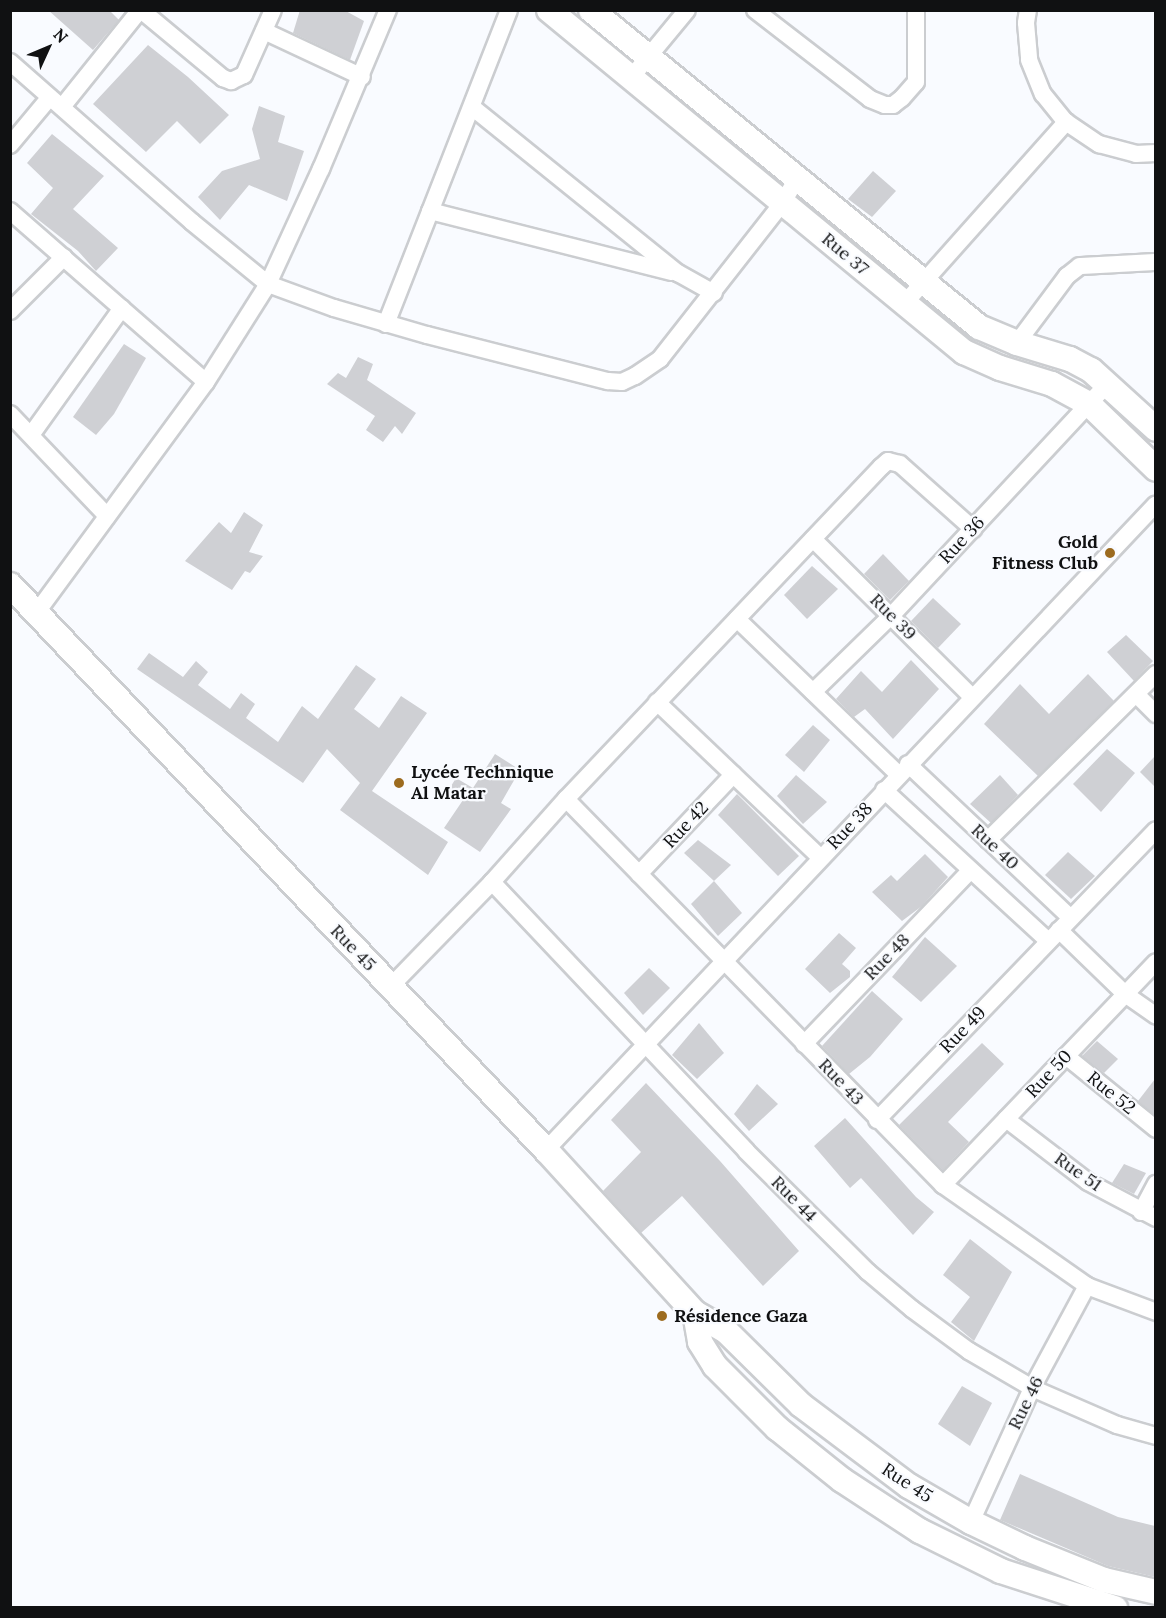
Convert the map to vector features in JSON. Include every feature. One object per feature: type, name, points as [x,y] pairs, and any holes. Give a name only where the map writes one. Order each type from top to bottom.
[{"type":"street","points":[[10,145],[56,102],[141,10],[223,78],[231,81],[244,75],[273,10]]},
{"type":"street","points":[[37,612],[206,382],[268,284],[362,77],[388,10]]},
{"type":"street","points":[[386,324],[509,10]]},
{"type":"street","name":"Rue 37","points":[[549,10],[964,352],[1000,368],[1052,384],[1089,404],[1155,469]]},
{"type":"street","name":"Rue 37","points":[[591,10],[796,180],[979,327],[1017,343],[1070,359],[1091,370],[1108,383],[1155,429]]},
{"type":"street","points":[[630,79],[687,10]]},
{"type":"street","points":[[755,10],[870,99],[885,105],[893,105],[903,98],[916,82],[916,10]]},
{"type":"street","points":[[1029,10],[1026,23],[1029,60],[1043,94],[1066,122],[1099,144],[1136,154],[1155,153]]},
{"type":"street","points":[[264,31],[362,77]]},
{"type":"street","points":[[10,62],[192,222],[268,284],[386,324],[608,381],[622,382],[646,370],[660,359],[783,202],[796,180]]},
{"type":"street","points":[[472,107],[678,273],[714,292]]},
{"type":"street","points":[[904,304],[1066,122]]},
{"type":"street","points":[[10,210],[206,382]]},
{"type":"street","points":[[430,211],[678,273]]},
{"type":"street","points":[[10,311],[64,257]]},
{"type":"street","points":[[1017,343],[1067,276],[1080,266],[1155,262]]},
{"type":"street","points":[[31,435],[122,308]]},
{"type":"street","name":"Rue 36","points":[[813,692],[891,616],[1108,383]]},
{"type":"street","points":[[10,414],[107,516]]},
{"type":"street","points":[[390,987],[492,882],[657,702],[888,461],[900,464],[973,529]]},
{"type":"street","name":"Rue 38","points":[[546,1150],[1155,504]]},
{"type":"street","name":"Rue 39","points":[[813,538],[972,697]]},
{"type":"street","name":"Rue 45","points":[[10,585],[546,1150],[695,1313],[726,1331],[801,1405],[865,1455],[970,1522],[1104,1580],[1155,1592]]},
{"type":"street","name":"Rue 40","points":[[737,619],[813,692],[988,840],[1070,917]]},
{"type":"street","points":[[988,840],[1137,695],[1155,674]]},
{"type":"street","points":[[1137,695],[1155,714]]},
{"type":"street","points":[[657,702],[821,858]]},
{"type":"street","name":"Rue 42","points":[[639,874],[733,775]]},
{"type":"street","name":"Rue 40","points":[[884,790],[970,871],[1155,1016]]},
{"type":"street","name":"Rue 43","points":[[566,799],[943,1185],[1087,1286],[1155,1312]]},
{"type":"street","points":[[1053,935],[1155,830]]},
{"type":"street","name":"Rue 48","points":[[804,1044],[970,871]]},
{"type":"street","name":"Rue 44","points":[[492,882],[646,1042],[746,1151],[868,1272],[912,1310],[969,1351],[1032,1388],[1117,1425],[1155,1437]]},
{"type":"street","name":"Rue 49","points":[[877,1120],[1053,935]]},
{"type":"street","name":"Rue 50","points":[[943,1185],[1155,962]]},
{"type":"street","name":"Rue 52","points":[[1066,1056],[1155,1129]]},
{"type":"street","name":"Rue 51","points":[[1006,1119],[1088,1182],[1148,1215]]},
{"type":"street","points":[[1148,1215],[1155,1184]]},
{"type":"street","name":"Rue 46","points":[[970,1522],[1032,1388],[1087,1286]]},
{"type":"street","name":"Rue 45","points":[[695,1313],[700,1342],[715,1366],[777,1428],[842,1480],[930,1536],[1001,1571],[1101,1606]]},
{"type":"street","points":[[1101,1606],[1104,1580]]},
{"type":"building","points":[[48,10],[109,10],[119,20],[93,50]]},
{"type":"building","points":[[300,10],[344,10],[364,21],[350,60],[293,33]]},
{"type":"building","points":[[148,45],[188,77],[229,115],[200,144],[177,121],[146,152],[93,104]]},
{"type":"building","points":[[259,106],[285,116],[278,142],[304,151],[287,201],[249,185],[220,220],[198,197],[222,171],[260,159],[252,129]]},
{"type":"building","points":[[52,134],[104,176],[73,209],[118,248],[96,271],[78,251],[31,214],[53,188],[27,163]]},
{"type":"building","points":[[873,171],[896,191],[872,217],[848,199]]},
{"type":"building","points":[[124,344],[146,358],[114,414],[96,435],[73,417]]},
{"type":"building","points":[[358,357],[373,364],[367,380],[416,413],[402,434],[395,426],[383,442],[366,430],[375,416],[327,384],[338,373],[346,378]]},
{"type":"building","points":[[244,512],[263,525],[249,552],[263,556],[250,573],[245,571],[232,590],[185,561],[219,522],[231,533]]},
{"type":"building","points":[[883,554],[909,581],[890,600],[864,574]]},
{"type":"building","points":[[812,566],[838,589],[807,619],[784,595]]},
{"type":"building","points":[[933,598],[961,624],[938,648],[911,621]]},
{"type":"building","points":[[1126,635],[1153,661],[1134,681],[1107,652]]},
{"type":"building","points":[[149,653],[183,677],[196,661],[208,672],[198,685],[230,709],[241,693],[255,704],[246,718],[278,742],[302,706],[318,719],[356,665],[376,679],[354,709],[379,728],[401,696],[427,713],[372,791],[448,842],[428,875],[340,810],[360,783],[327,749],[303,783],[137,669]]},
{"type":"building","points":[[911,660],[939,689],[893,739],[865,709],[854,717],[836,699],[861,671],[882,692]]},
{"type":"building","points":[[1088,674],[1114,701],[1038,776],[984,724],[1020,684],[1049,714]]},
{"type":"building","points":[[813,725],[830,740],[804,772],[785,755]]},
{"type":"building","points":[[1107,749],[1135,773],[1101,812],[1073,784]]},
{"type":"building","points":[[495,754],[520,770],[501,803],[511,809],[480,852],[444,828],[463,800],[448,791],[456,778],[473,788]]},
{"type":"building","points":[[1155,756],[1155,787],[1140,772]]},
{"type":"building","points":[[796,775],[827,802],[803,824],[777,796]]},
{"type":"building","points":[[1000,775],[1018,795],[991,823],[970,804]]},
{"type":"building","points":[[737,794],[799,856],[778,876],[718,815]]},
{"type":"building","points":[[698,840],[731,865],[714,881],[684,853]]},
{"type":"building","points":[[1068,852],[1095,876],[1071,899],[1045,875]]},
{"type":"building","points":[[925,854],[948,877],[922,906],[902,921],[872,892],[891,875],[897,881]]},
{"type":"building","points":[[714,881],[742,913],[718,936],[691,904]]},
{"type":"building","points":[[839,933],[856,948],[842,964],[850,971],[850,977],[830,993],[805,969]]},
{"type":"building","points":[[925,937],[957,966],[921,1002],[892,977]]},
{"type":"building","points":[[649,968],[670,988],[643,1015],[624,993]]},
{"type":"building","points":[[872,991],[903,1019],[870,1057],[849,1074],[822,1046]]},
{"type":"building","points":[[699,1023],[724,1053],[697,1079],[672,1055]]},
{"type":"building","points":[[1097,1041],[1118,1059],[1104,1073],[1082,1056]]},
{"type":"building","points":[[982,1043],[1004,1064],[948,1122],[969,1142],[943,1170],[899,1125]]},
{"type":"building","points":[[1155,1079],[1155,1115],[1138,1101]]},
{"type":"building","points":[[646,1083],[720,1161],[799,1251],[763,1286],[682,1196],[641,1233],[603,1191],[641,1152],[611,1120]]},
{"type":"building","points":[[757,1084],[778,1104],[749,1131],[734,1114]]},
{"type":"building","points":[[845,1118],[916,1197],[934,1212],[913,1235],[861,1178],[850,1188],[814,1146]]},
{"type":"building","points":[[1124,1164],[1146,1173],[1134,1194],[1112,1183]]},
{"type":"building","points":[[970,1239],[1012,1272],[974,1341],[951,1322],[970,1297],[943,1275]]},
{"type":"building","points":[[962,1386],[992,1403],[970,1446],[938,1424]]},
{"type":"building","points":[[1020,1474],[1118,1517],[1155,1526],[1155,1577],[1108,1566],[1000,1520]]},
{"type":"place","name":"Gold Fitness Club","points":[[1110,553]]},
{"type":"place","name":"Lycée Technique Al Matar","points":[[399,783]]},
{"type":"place","name":"Résidence Gaza","points":[[662,1316]]}]
